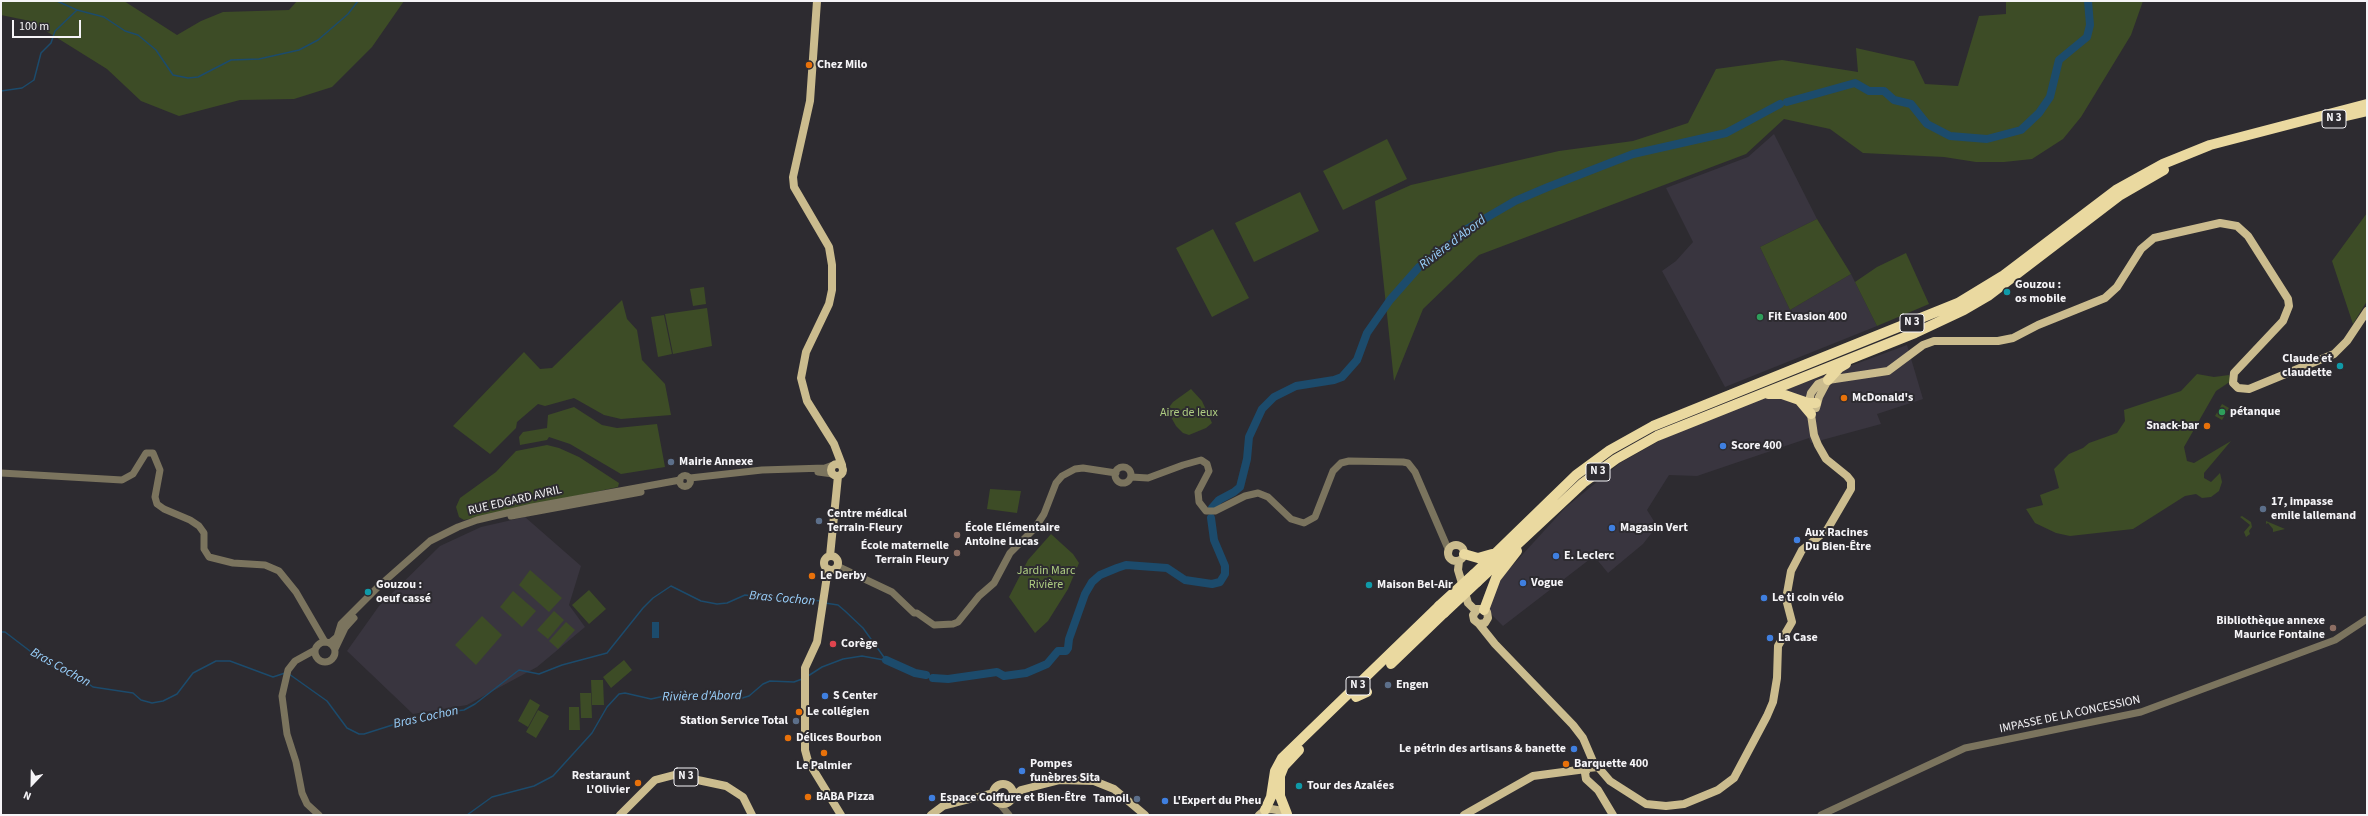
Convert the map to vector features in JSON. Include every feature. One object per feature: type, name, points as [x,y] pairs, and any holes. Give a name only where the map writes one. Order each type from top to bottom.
[{"type":"highway","name":"N 3","points":[[1262,813],[1271,797],[1275,771],[1282,758],[1532,524],[1576,475],[1610,450],[1653,426],[1958,303],[1983,289],[2116,190],[2163,164],[2210,145],[2367,104]]},
{"type":"highway","name":"N 3","points":[[1532,524],[1583,483],[1629,451],[1671,430],[1915,333],[1988,296],[2120,196],[2164,170],[2211,150],[2367,111]]},
{"type":"highway","points":[[1828,380],[1839,368],[1915,333]]},
{"type":"highway","points":[[1671,430],[1764,395],[1782,394],[1809,402],[1812,418]]},
{"type":"highway","points":[[1459,558],[1478,558],[1492,554],[1532,524]]},
{"type":"highway","points":[[1478,611],[1496,578],[1532,524]]},
{"type":"highway","name":"N 3","points":[[1288,814],[1280,796],[1279,784],[1284,766],[1356,697],[1404,655],[1442,609]]},
{"type":"highway","points":[[1356,697],[1367,692]]},
{"type":"main road","points":[[817,1],[810,101],[793,177],[794,187],[829,247],[832,265],[832,290],[829,304],[806,352],[802,378],[807,401],[836,449],[836,465]]},
{"type":"main road","points":[[1464,815],[1533,776],[1548,772],[1568,772],[1593,776],[1610,781],[1640,802],[1658,806],[1676,806],[1718,790],[1730,782],[1739,771],[1773,702],[1777,678],[1778,646],[1792,622],[1786,599],[1791,571],[1802,550],[1827,530],[1851,489],[1851,481],[1826,459],[1814,435],[1809,402],[1814,388],[1828,380],[1888,371],[1923,345],[1934,341],[1998,341],[2013,338],[2038,325],[2105,298],[2117,287],[2140,249],[2154,238],[2220,223],[2237,226],[2248,236],[2285,292],[2289,306],[2283,321],[2234,373],[2233,383],[2238,388],[2249,389],[2334,354],[2348,341],[2367,311]]},
{"type":"main road","points":[[835,475],[844,471],[836,465]]},
{"type":"main road","points":[[836,465],[831,469],[835,475],[830,556],[824,562],[828,570],[817,642],[805,672],[804,688],[806,755],[841,815]]},
{"type":"main road","points":[[1459,558],[1451,548],[1460,546],[1459,558],[1464,599],[1478,611],[1488,615],[1482,622]]},
{"type":"main road","points":[[828,570],[832,570],[837,566],[836,559],[830,556]]},
{"type":"main road","points":[[1478,611],[1474,620],[1482,622]]},
{"type":"main road","points":[[1482,622],[1488,636],[1573,725],[1589,750],[1593,776],[1613,815]]},
{"type":"main road","name":"N 3","points":[[620,815],[655,780],[674,775],[726,786],[743,798],[752,815]]},
{"type":"main road","points":[[931,815],[943,806],[980,796],[998,800],[1013,796],[1021,790],[1060,780],[1094,782],[1114,789],[1145,815]]},
{"type":"main road","points":[[998,800],[996,787],[1001,784],[1021,790]]},
{"type":"main road","points":[[1011,788],[1013,796]]},
{"type":"main road","name":"N 3","points":[[1262,813],[1278,810],[1288,814]]},
{"type":"street","points":[[1,473],[122,480],[133,474],[146,452],[153,453],[160,470],[155,497],[157,504],[167,511],[194,522],[204,533],[204,549],[209,557],[233,563],[265,565],[279,571],[296,592],[325,646]]},
{"type":"street","points":[[1131,477],[1148,478],[1183,464],[1201,460],[1207,464],[1209,472],[1198,492],[1199,502],[1206,511],[1215,511],[1245,496],[1258,494],[1268,497],[1291,519],[1304,523],[1315,517],[1333,471],[1341,463],[1349,461],[1408,463],[1415,472],[1444,540],[1451,548]]},
{"type":"street","points":[[690,480],[762,470],[825,468],[836,465]]},
{"type":"street","points":[[837,566],[892,592],[914,614],[916,613],[934,625],[953,624],[958,622],[979,596],[994,583],[1010,553],[1040,522],[1056,483],[1065,474],[1075,469],[1091,468],[1116,473]]},
{"type":"street","points":[[1126,468],[1131,477],[1127,482],[1122,483],[1116,479],[1116,473],[1119,469],[1126,468]]},
{"type":"street","points":[[690,480],[763,474],[818,472],[835,475]]},
{"type":"street","name":"RUE EDGARD AVRIL","points":[[318,659],[324,662],[331,661],[335,655],[325,646],[345,628],[382,589],[434,544],[460,531],[498,519],[681,482],[686,486],[690,480]]},
{"type":"street","name":"IMPASSE DE LA CONCESSION","points":[[1821,815],[1965,748],[2141,712],[2335,640],[2367,619]]},
{"type":"street","points":[[290,668],[304,660],[318,659],[325,646]]},
{"type":"street","points":[[319,815],[307,804],[302,793],[296,762],[287,734],[282,696],[284,679],[294,662],[325,646]]},
{"type":"street","points":[[284,679],[290,732],[300,762],[307,794],[324,815]]},
{"type":"street","points":[[998,800],[1008,814]]},
{"type":"shaded area","points":[[1774,134],[1817,219],[1760,247],[1790,310],[1851,274],[1877,326],[1725,387],[1662,271],[1676,261],[1693,242],[1666,188],[1748,157]]},
{"type":"shaded area","points":[[1907,345],[1923,399],[1877,414],[1881,424],[1811,443],[1809,438],[1697,476],[1669,475],[1647,510],[1657,526],[1643,544],[1608,573],[1594,556],[1503,626],[1481,604],[1495,571],[1512,566],[1565,508],[1620,463],[1668,436],[1785,390]]},
{"type":"shaded area","points":[[525,517],[581,566],[569,605],[585,627],[537,667],[467,705],[413,714],[347,651],[379,606],[440,546],[481,527]]},
{"type":"green space","points":[[1,1],[124,1],[177,35],[201,21],[223,12],[289,10],[297,1],[404,1],[372,47],[332,87],[294,99],[240,100],[179,116],[141,101],[107,69],[30,21],[1,15]]},
{"type":"green space","points":[[2006,1],[2143,1],[2131,35],[2081,117],[2063,139],[2032,159],[2004,162],[1976,162],[1944,157],[1863,153],[1830,129],[1784,119],[1746,154],[1479,255],[1423,309],[1394,381],[1375,201],[1411,185],[1559,151],[1633,141],[1688,123],[1716,69],[1782,60],[1858,72],[1856,48],[1914,61],[1925,84],[1958,86],[1979,16],[2006,14]]},
{"type":"green space","points":[[1387,139],[1407,179],[1343,210],[1323,171]]},
{"type":"green space","points":[[1300,192],[1319,231],[1254,262],[1235,223]]},
{"type":"green space","points":[[2367,213],[2367,301],[2353,324],[2332,261]]},
{"type":"green space","points":[[1817,219],[1851,274],[1790,310],[1760,247]]},
{"type":"green space","points":[[1213,229],[1249,298],[1212,317],[1176,248]]},
{"type":"green space","points":[[1906,253],[1929,304],[1877,326],[1855,282],[1877,267]]},
{"type":"green space","points":[[704,287],[706,304],[693,306],[690,289]]},
{"type":"green space","points":[[622,300],[627,319],[637,330],[642,360],[665,384],[671,415],[621,419],[604,415],[574,398],[545,406],[538,404],[517,422],[516,428],[490,454],[453,426],[524,352],[540,369],[552,368]]},
{"type":"green space","points":[[707,308],[712,346],[673,354],[665,314]]},
{"type":"green space","points":[[664,315],[672,354],[658,357],[651,317]]},
{"type":"green space","points":[[2197,374],[2214,377],[2229,375],[2231,381],[2216,391],[2184,447],[2187,461],[2194,463],[2231,441],[2204,473],[2204,478],[2211,482],[2220,473],[2222,482],[2219,491],[2211,497],[2202,498],[2196,494],[2185,496],[2133,529],[2070,536],[2056,533],[2035,523],[2026,509],[2043,505],[2040,495],[2059,488],[2054,469],[2069,454],[2083,448],[2089,443],[2117,433],[2125,421],[2124,410],[2181,391]]},
{"type":"green space","name":"Aire de Ieux","points":[[1191,389],[1202,401],[1212,423],[1206,428],[1189,435],[1183,433],[1176,426],[1167,410],[1173,402]]},
{"type":"green space","name":"pétanque","points":[[2222,404],[2229,408],[2222,420],[2215,416]]},
{"type":"green space","points":[[574,407],[602,425],[617,428],[657,424],[665,467],[621,474],[570,444],[549,437],[547,440],[520,445],[519,437],[523,432],[547,428],[548,415]]},
{"type":"green space","points":[[547,445],[559,448],[579,457],[619,483],[618,487],[464,520],[459,517],[456,507],[460,498],[496,472],[516,451]]},
{"type":"green space","points":[[990,489],[1021,491],[1017,513],[987,509]]},
{"type":"green space","points":[[2242,516],[2251,522],[2252,527],[2249,531],[2250,534],[2246,537],[2244,532],[2250,525],[2240,517]]},
{"type":"green space","points":[[2266,521],[2285,529],[2273,532],[2273,529],[2268,523],[2266,524]]},
{"type":"green space","name":"Jardin Marc Rivière","points":[[1051,534],[1073,554],[1079,563],[1068,589],[1048,621],[1035,633],[1009,597],[1028,560]]},
{"type":"green space","points":[[530,570],[562,598],[549,612],[519,585]]},
{"type":"green space","points":[[589,590],[606,609],[589,624],[572,605]]},
{"type":"green space","points":[[513,591],[536,611],[522,627],[500,607]]},
{"type":"green space","points":[[554,611],[564,620],[548,639],[537,630]]},
{"type":"green space","points":[[482,616],[502,635],[476,665],[455,645]]},
{"type":"green space","points":[[566,622],[575,630],[558,649],[549,641]]},
{"type":"green space","points":[[624,660],[632,670],[611,688],[603,677]]},
{"type":"green space","points":[[591,680],[603,680],[604,705],[592,705]]},
{"type":"green space","points":[[580,693],[591,693],[592,718],[581,718]]},
{"type":"green space","points":[[530,699],[540,705],[528,727],[518,721]]},
{"type":"green space","points":[[569,707],[579,707],[580,730],[569,730]]},
{"type":"green space","points":[[538,710],[549,716],[536,738],[526,732]]},
{"type":"water","points":[[652,622],[659,622],[659,638],[652,638]]},
{"type":"waterway","points":[[57,1],[77,10],[104,17],[125,31],[138,35],[156,50],[173,75],[188,78],[198,77],[231,60],[259,59],[299,50],[318,40],[348,14],[358,1]]},
{"type":"waterway","name":"Rivière d'Abord","points":[[1787,102],[1855,83],[1869,91],[1884,91],[1894,100],[1911,104],[1927,124],[1950,136],[1987,139],[2021,130],[2039,113],[2050,97],[2059,60],[2087,37],[2090,25],[2088,1]]},
{"type":"waterway","points":[[1,91],[22,88],[34,80],[41,53],[51,43],[55,31],[77,10]]},
{"type":"waterway","name":"Rivière d'Abord","points":[[1212,508],[1219,500],[1240,487],[1247,459],[1249,437],[1262,409],[1274,397],[1296,386],[1334,380],[1342,377],[1357,360],[1367,333],[1390,300],[1419,267],[1459,238],[1467,229],[1515,201],[1548,187],[1633,154],[1726,133],[1780,104]]},
{"type":"waterway","name":"Rivière d'Abord","points":[[933,678],[948,679],[997,672],[1004,676],[1026,673],[1047,664],[1058,651],[1066,651],[1068,648],[1069,639],[1085,594],[1092,582],[1100,575],[1117,568],[1126,565],[1167,568],[1185,580],[1212,584],[1220,582],[1225,574],[1225,566],[1214,540],[1211,518]]},
{"type":"waterway","name":"Bras Cochon","points":[[289,674],[327,701],[347,728],[359,734],[364,734],[424,715],[464,710],[475,704],[519,670],[539,674],[562,665],[607,653],[643,608],[653,598],[671,586],[701,601],[717,604],[727,603],[745,595],[769,598],[791,597],[820,601]]},
{"type":"waterway","name":"Bras Cochon","points":[[825,603],[838,605],[845,611],[863,628],[886,660]]},
{"type":"waterway","name":"Bras Cochon","points":[[1,632],[5,632],[43,661],[63,672],[82,679],[93,687],[133,693],[141,700],[152,703],[163,701],[177,694],[193,673],[216,661],[230,661],[273,677],[285,673]]},
{"type":"waterway","name":"Rivière d'Abord","points":[[808,676],[822,667],[843,659],[862,656],[884,660]]},
{"type":"waterway","name":"Rivière d'Abord","points":[[886,660],[915,673],[926,675]]},
{"type":"waterway","name":"Rivière d'Abord","points":[[467,815],[492,797],[534,786],[553,776],[592,733],[607,707],[619,694],[625,693],[651,699],[669,695],[674,699],[689,695],[739,699],[749,696],[763,684],[770,681],[794,682],[802,679]]},
{"type":"place","name":"Chez Milo","points":[[809,65]]},
{"type":"place","name":"Gouzou : os mobile","points":[[2007,292]]},
{"type":"place","name":"Fit Evasion 400","points":[[1760,317]]},
{"type":"place","name":"Claude et claudette","points":[[2340,366]]},
{"type":"place","name":"McDonald's","points":[[1844,398]]},
{"type":"place","name":"pétanque","points":[[2222,412]]},
{"type":"place","name":"Snack-bar","points":[[2207,426]]},
{"type":"place","name":"Score 400","points":[[1723,446]]},
{"type":"place","name":"Mairie Annexe","points":[[671,462]]},
{"type":"place","name":"17, impasse emile lallemand","points":[[2263,509]]},
{"type":"place","name":"Centre médical Terrain-Fleury","points":[[819,521]]},
{"type":"place","name":"Magasin Vert","points":[[1612,528]]},
{"type":"place","name":"École Elémentaire Antoine Lucas","points":[[957,535]]},
{"type":"place","name":"Aux Racines Du Bien-Être","points":[[1797,540]]},
{"type":"place","name":"École maternelle Terrain Fleury","points":[[957,553]]},
{"type":"place","name":"E. Leclerc","points":[[1556,556]]},
{"type":"place","name":"Le Derby","points":[[812,576]]},
{"type":"place","name":"Vogue","points":[[1523,583]]},
{"type":"place","name":"Maison Bel-Air","points":[[1369,585]]},
{"type":"place","name":"Gouzou : oeuf cassé","points":[[368,592]]},
{"type":"place","name":"Le ti coin vélo","points":[[1764,598]]},
{"type":"place","name":"Bibliothèque annexe Maurice Fontaine","points":[[2333,628]]},
{"type":"place","name":"La Case","points":[[1770,638]]},
{"type":"place","name":"Corège","points":[[833,644]]},
{"type":"place","name":"Engen","points":[[1388,685]]},
{"type":"place","name":"S Center","points":[[825,696]]},
{"type":"place","name":"Le collégien","points":[[799,712]]},
{"type":"place","name":"Station Service Total","points":[[796,721]]},
{"type":"place","name":"Délices Bourbon","points":[[788,738]]},
{"type":"place","name":"Le pétrin des artisans & banette","points":[[1574,749]]},
{"type":"place","name":"Le Palmier","points":[[824,753]]},
{"type":"place","name":"Barquette 400","points":[[1566,764]]},
{"type":"place","name":"Pompes funèbres Sita","points":[[1022,771]]},
{"type":"place","name":"Restaraunt L'Olivier","points":[[638,783]]},
{"type":"place","name":"Tour des Azalées","points":[[1299,786]]},
{"type":"place","name":"BABA Pizza","points":[[808,797]]},
{"type":"place","name":"Espace Coiffure et Bien-Être","points":[[932,798]]},
{"type":"place","name":"Tamoil","points":[[1137,799]]},
{"type":"place","name":"L'Expert du Pheu","points":[[1165,801]]}]
